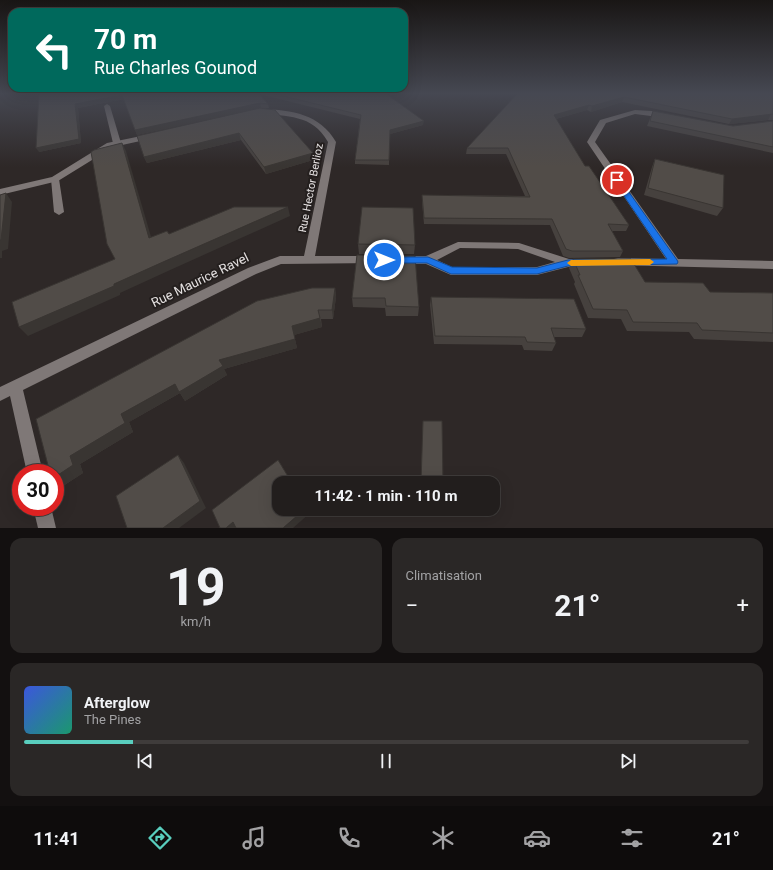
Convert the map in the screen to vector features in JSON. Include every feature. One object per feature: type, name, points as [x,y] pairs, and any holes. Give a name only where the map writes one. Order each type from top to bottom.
[{"type":"street","points":[[110,118],[118,143]]},
{"type":"street","name":"Rue Hector Berlioz","points":[[300,118],[314,122],[329,134],[332,142],[309,259]]},
{"type":"street","points":[[616,118],[602,122],[590,142],[674,262]]},
{"type":"street","points":[[0,192],[55,178],[110,145],[163,133]]},
{"type":"street","points":[[55,178],[59,212]]},
{"type":"street","name":"Rue Maurice Ravel","points":[[428,260],[458,245],[519,246],[568,263]]},
{"type":"street","name":"Rue Maurice Ravel","points":[[0,394],[252,271],[280,260],[428,260],[451,271],[537,271],[568,263],[602,262],[773,264]]},
{"type":"street","points":[[15,387],[33,464]]},
{"type":"street","points":[[44,516],[47,528]]},
{"type":"building","points":[[38,118],[77,118],[79,139],[36,148]]},
{"type":"building","points":[[130,118],[192,118],[135,130]]},
{"type":"building","points":[[218,118],[282,118],[313,153],[264,167],[239,133],[144,157],[137,136]]},
{"type":"building","points":[[361,118],[419,118],[424,121],[390,130],[389,160],[355,160]]},
{"type":"building","points":[[495,118],[556,118],[585,166],[589,166],[629,225],[608,224],[623,251],[572,251],[566,249],[552,219],[424,218],[422,195],[530,197],[508,148],[467,148]]},
{"type":"building","points":[[651,118],[688,118],[733,126],[773,121],[773,147],[650,121]]},
{"type":"building","points":[[725,118],[743,118],[732,119]]},
{"type":"building","points":[[122,143],[149,238],[167,231],[169,234],[234,207],[288,207],[114,284],[114,286],[19,327],[12,302],[115,259],[107,244],[91,152]]},
{"type":"building","points":[[655,159],[724,175],[723,208],[648,188]]},
{"type":"building","points":[[6,193],[1,240],[0,240],[0,195]]},
{"type":"building","points":[[362,207],[413,208],[415,245],[358,244]]},
{"type":"building","points":[[357,255],[415,256],[419,307],[386,306],[385,298],[352,298]]},
{"type":"building","points":[[573,259],[631,259],[645,282],[703,283],[710,292],[773,293],[773,333],[702,330],[697,323],[633,322],[627,310],[593,309],[578,275],[580,275]]},
{"type":"building","points":[[312,288],[335,288],[332,310],[318,310],[320,318],[292,326],[295,339],[219,360],[223,366],[179,392],[175,384],[121,414],[125,423],[70,456],[73,465],[64,471],[64,464],[48,464],[36,419],[257,301]]},
{"type":"building","points":[[431,297],[574,299],[586,329],[551,328],[556,343],[527,342],[525,337],[435,336]]},
{"type":"building","points":[[423,421],[442,421],[443,476],[421,476]]},
{"type":"building","points":[[178,455],[200,501],[163,528],[127,528],[116,496]]},
{"type":"building","points":[[278,460],[288,476],[272,476],[272,516],[297,516],[283,528],[236,528],[233,522],[226,528],[220,528],[212,510]]},
{"type":"slow traffic","points":[[571,263],[650,262]]},
{"type":"route","points":[[384,260],[428,260],[451,271],[537,271],[568,263],[674,262],[617,180]]}]
